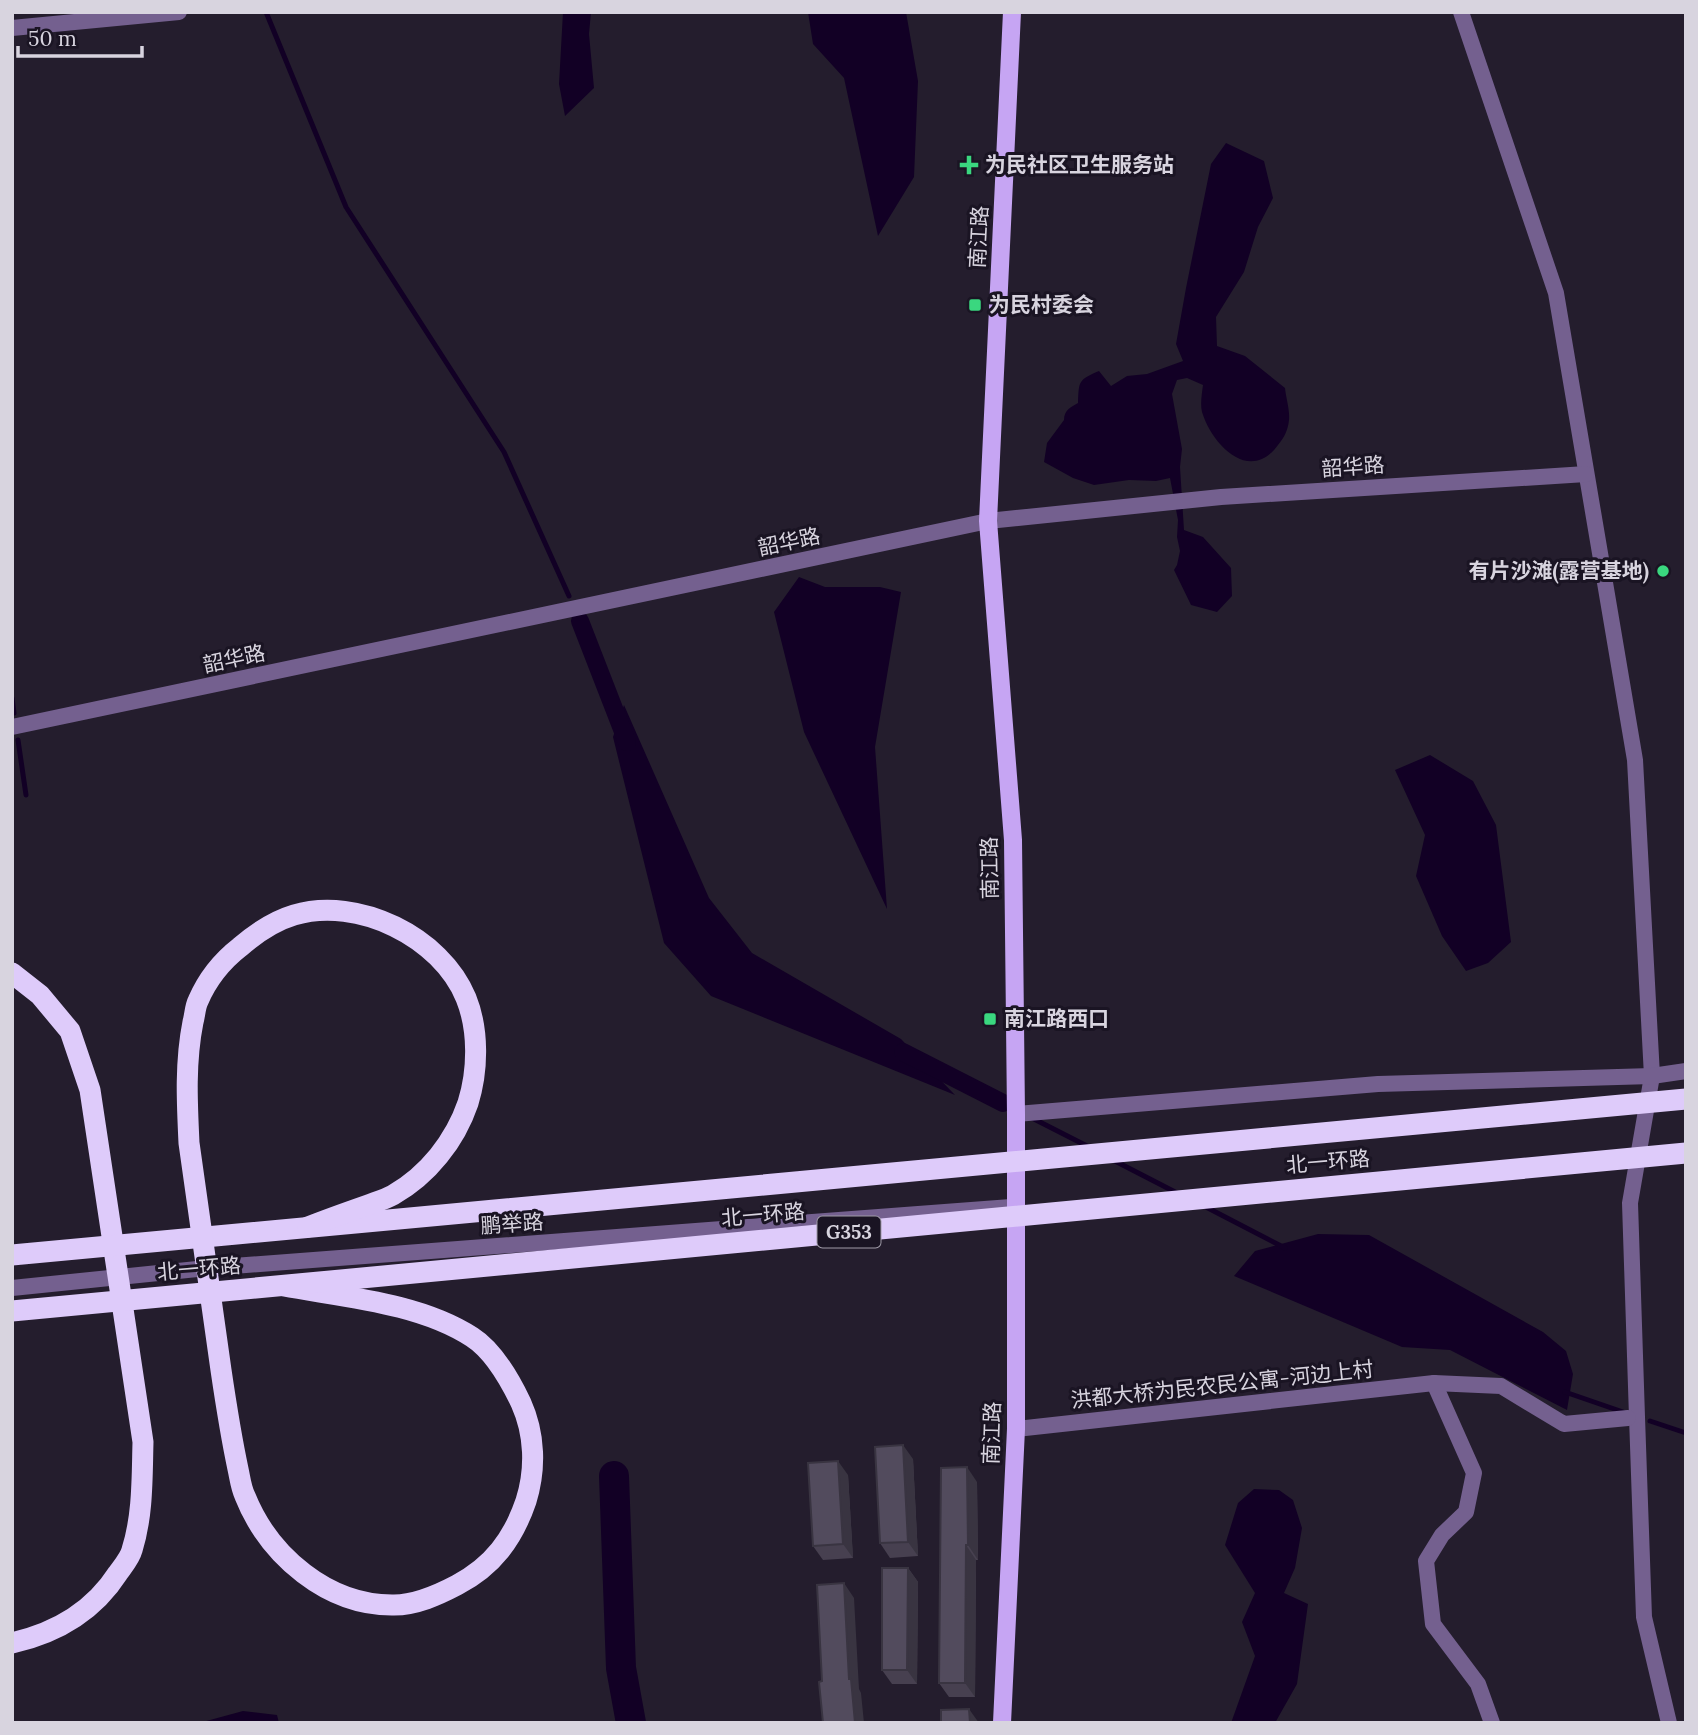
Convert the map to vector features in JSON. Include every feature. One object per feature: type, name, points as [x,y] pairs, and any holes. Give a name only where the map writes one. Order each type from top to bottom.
[{"type":"highway","points":[[284,1286],[389,1306],[442,1321],[474,1338],[498,1363],[513,1386],[529,1421],[533,1454],[530,1488],[517,1527],[496,1555],[474,1576],[435,1597],[395,1605],[361,1601],[329,1590],[290,1564],[266,1534],[244,1496],[231,1436],[189,1143],[188,1049],[198,1002],[222,962],[255,934],[295,915],[334,911],[375,918],[414,935],[437,956],[466,997],[473,1023],[476,1057],[473,1087],[460,1126],[433,1163],[393,1195],[309,1227]]},
{"type":"highway","points":[[12,973],[40,995],[70,1031],[90,1090],[143,1442],[142,1498],[132,1553],[107,1591],[76,1617],[41,1636],[12,1643]]},
{"type":"highway","name":"北一环路","points":[[12,1255],[1686,1099]]},
{"type":"highway","name":"北一环路","points":[[12,1311],[1686,1153]]},
{"type":"main road","name":"南江路","points":[[1002,1723],[1016,1429],[1013,840],[988,521],[1012,12]]},
{"type":"street","points":[[12,29],[179,12]]},
{"type":"street","points":[[1461,12],[1556,293],[1635,760],[1652,1076],[1630,1203],[1644,1616],[1669,1723]]},
{"type":"street","name":"韶华路","points":[[12,727],[988,521],[1221,497],[1586,474]]},
{"type":"street","points":[[1016,1114],[1378,1084],[1652,1076],[1686,1072]]},
{"type":"street","name":"鹏举路","points":[[12,1288],[207,1268],[1016,1206]]},
{"type":"street","points":[[1434,1383],[1474,1472],[1466,1512],[1442,1535],[1426,1561],[1433,1624],[1478,1684],[1492,1723]]},
{"type":"street","name":"洪都大桥为民农民公寓-河边上村","points":[[1016,1429],[1434,1383],[1501,1386],[1564,1424],[1628,1418]]},
{"type":"shaded area","points":[[563,12],[591,12],[589,34],[594,88],[565,116],[559,84]]},
{"type":"shaded area","points":[[808,12],[906,12],[918,81],[914,177],[878,236],[844,78],[813,44]]},
{"type":"shaded area","points":[[1226,143],[1264,161],[1273,198],[1258,227],[1244,272],[1216,317],[1217,346],[1245,356],[1285,388],[1289,416],[1284,437],[1267,456],[1256,461],[1244,460],[1233,456],[1214,437],[1201,409],[1203,385],[1187,378],[1177,380],[1172,394],[1182,449],[1180,467],[1184,530],[1203,537],[1231,568],[1232,596],[1217,612],[1191,605],[1174,570],[1180,551],[1178,520],[1170,478],[1094,485],[1073,478],[1044,462],[1047,443],[1064,420],[1067,411],[1078,403],[1083,379],[1099,371],[1111,386],[1127,376],[1147,374],[1183,361],[1176,344],[1186,288],[1211,164]]},
{"type":"shaded area","points":[[799,577],[825,587],[880,587],[901,592],[875,747],[887,909],[804,732],[774,612]]},
{"type":"shaded area","points":[[624,705],[709,898],[752,953],[901,1039],[955,1095],[711,996],[664,943],[613,737]]},
{"type":"shaded area","points":[[1430,755],[1473,781],[1496,825],[1511,942],[1488,963],[1466,971],[1442,936],[1416,876],[1425,835],[1395,770]]},
{"type":"shaded area","points":[[1318,1234],[1369,1235],[1543,1332],[1566,1351],[1573,1374],[1567,1410],[1450,1350],[1402,1347],[1234,1276],[1255,1251]]},
{"type":"shaded area","points":[[1254,1489],[1279,1490],[1293,1500],[1302,1528],[1295,1568],[1284,1593],[1308,1604],[1297,1684],[1275,1723],[1231,1723],[1255,1656],[1242,1622],[1255,1593],[1225,1545],[1238,1503]]},
{"type":"shaded area","points":[[243,1711],[277,1715],[279,1723],[199,1723]]},
{"type":"building","points":[[903,1445],[908,1542],[880,1543],[875,1447]]},
{"type":"building","points":[[838,1461],[843,1544],[813,1546],[808,1463]]},
{"type":"building","points":[[967,1467],[965,1683],[939,1683],[941,1468]]},
{"type":"building","points":[[882,1568],[908,1568],[907,1670],[882,1670]]},
{"type":"building","points":[[844,1583],[849,1679],[855,1723],[823,1723],[819,1682],[822,1681],[817,1585]]},
{"type":"building","points":[[969,1709],[970,1723],[941,1723],[941,1710]]},
{"type":"waterway","points":[[266,12],[346,207],[504,452],[569,596]]},
{"type":"waterway","points":[[580,621],[627,742]]},
{"type":"waterway","points":[[12,698],[14,713]]},
{"type":"waterway","points":[[18,740],[26,795]]},
{"type":"waterway","points":[[903,1052],[1003,1103]]},
{"type":"waterway","points":[[1032,1118],[1089,1147]]},
{"type":"waterway","points":[[1113,1160],[1179,1194]]},
{"type":"waterway","points":[[1204,1206],[1285,1248]]},
{"type":"waterway","points":[[1565,1392],[1623,1412]]},
{"type":"waterway","points":[[1650,1421],[1686,1433]]},
{"type":"waterway","points":[[614,1476],[621,1668],[631,1723]]},
{"type":"place","name":"为民社区卫生服务站","points":[[969,165]]},
{"type":"place","name":"为民村委会","points":[[975,305]]},
{"type":"place","name":"有片沙滩(露营基地)","points":[[1663,571]]},
{"type":"place","name":"南江路西口","points":[[990,1019]]}]
